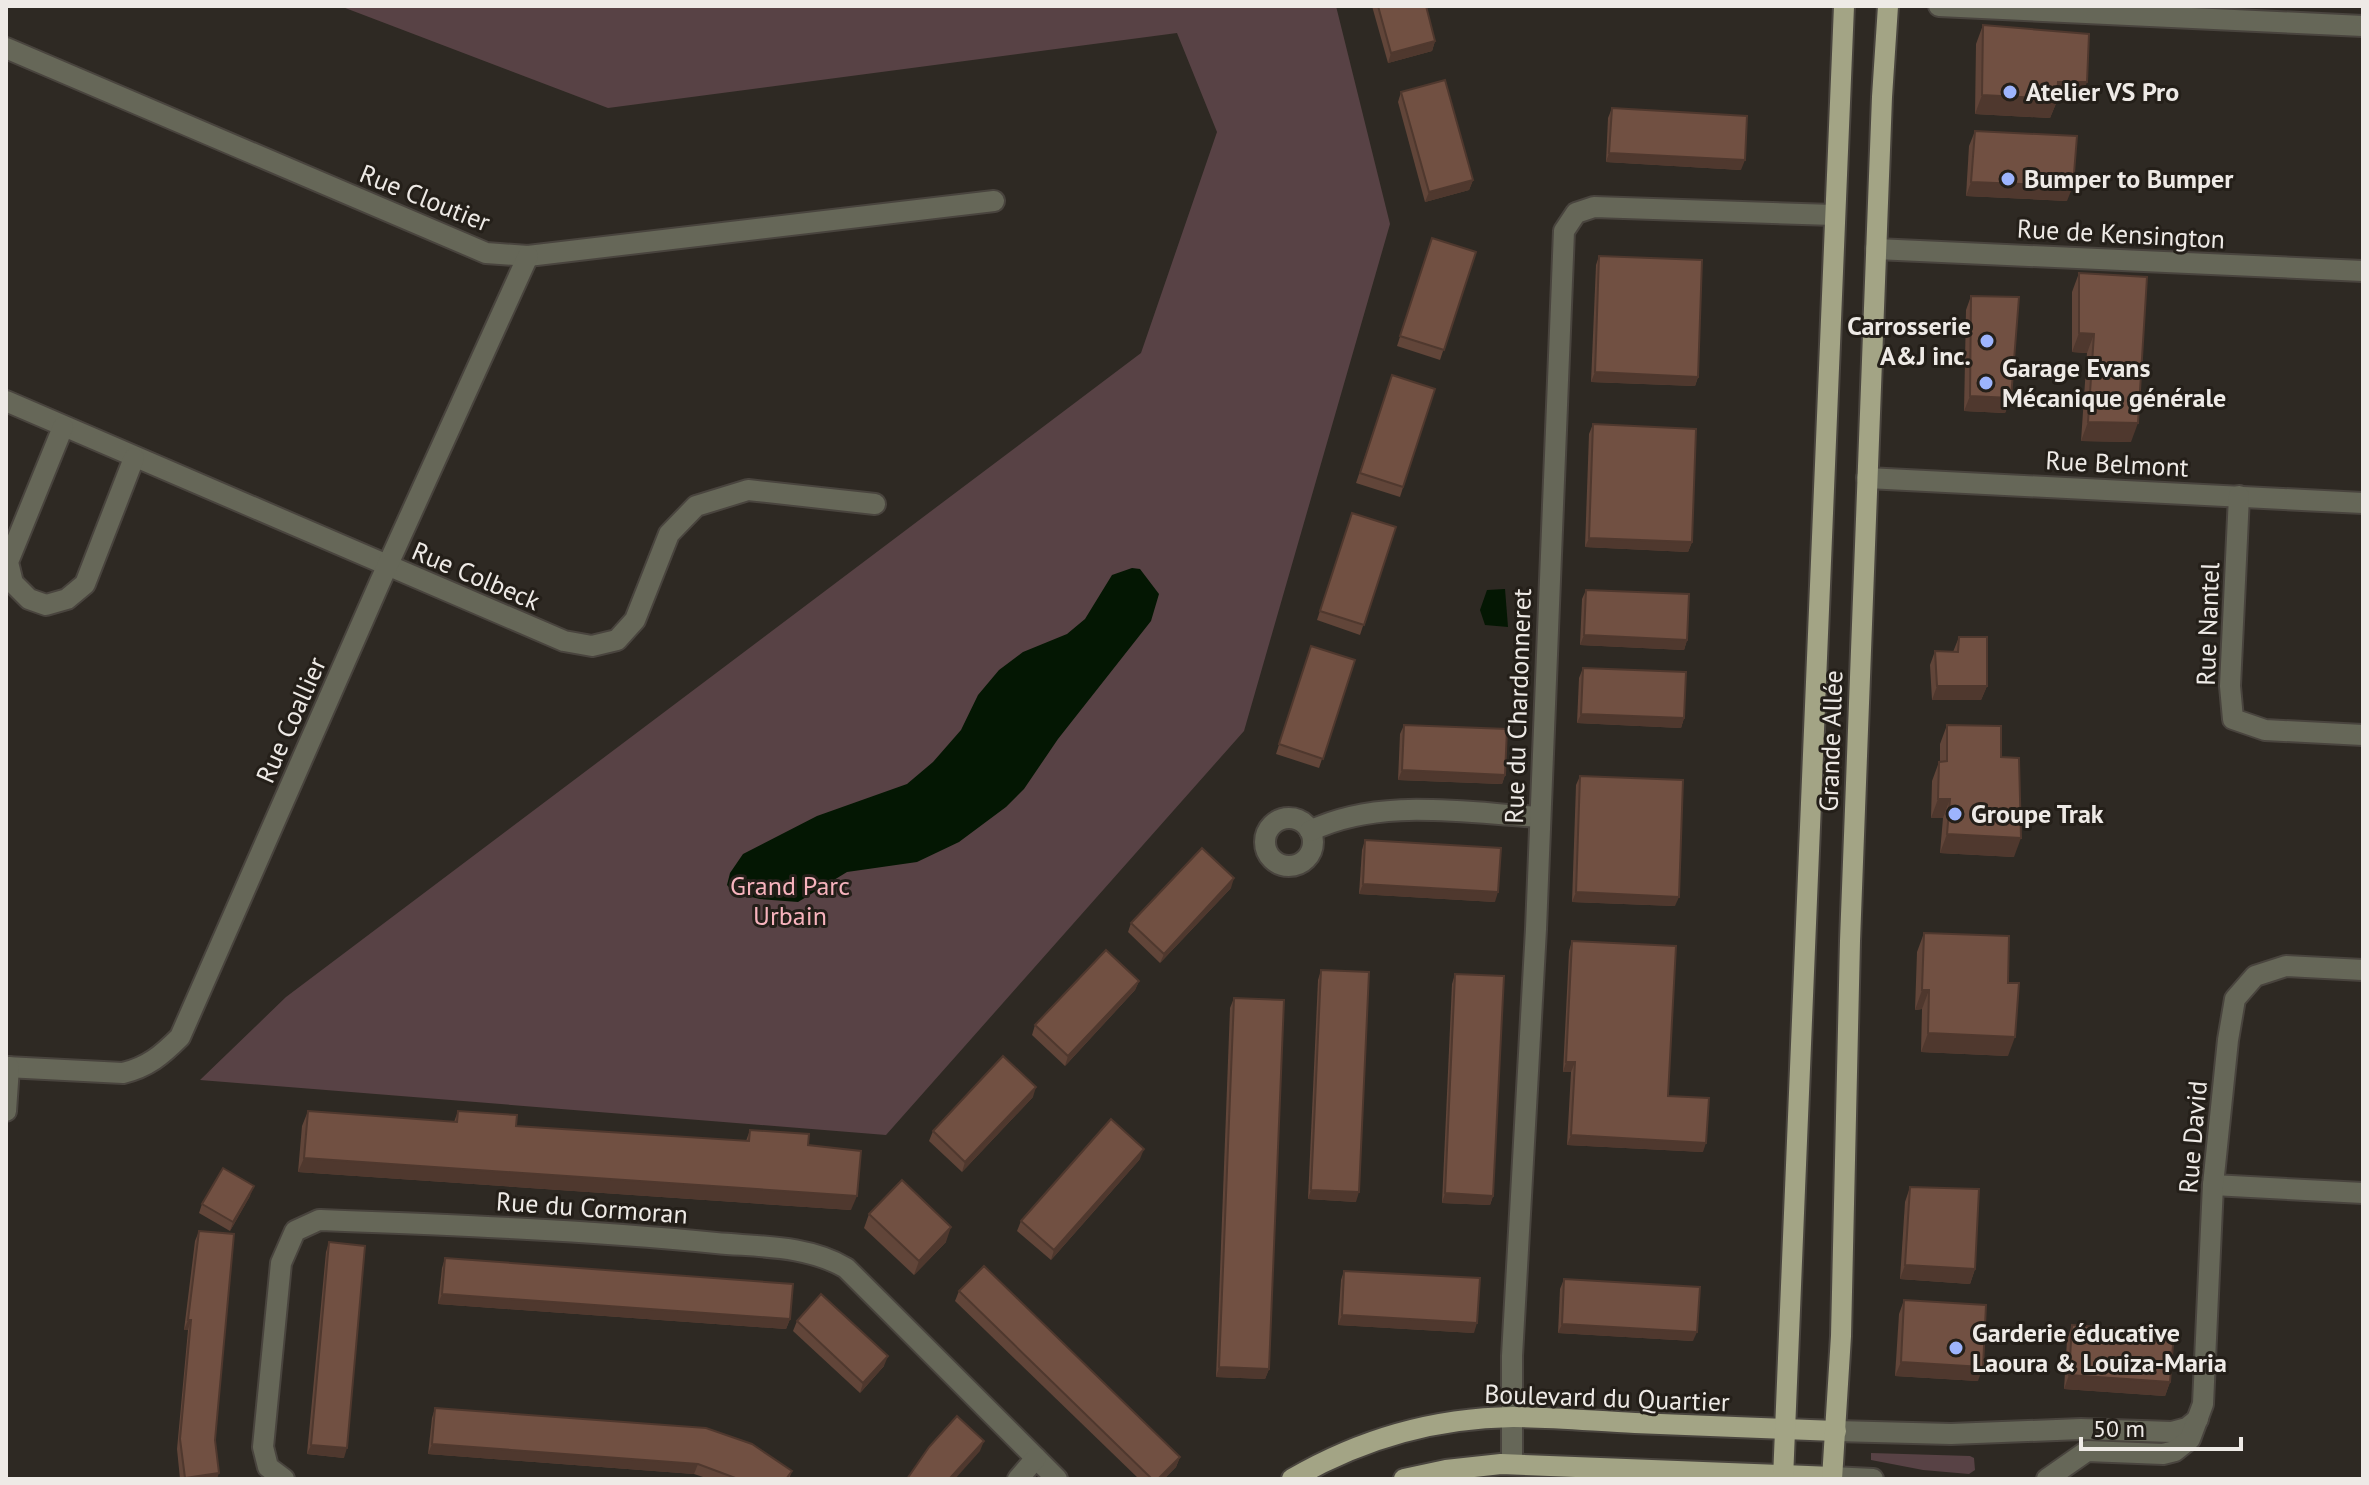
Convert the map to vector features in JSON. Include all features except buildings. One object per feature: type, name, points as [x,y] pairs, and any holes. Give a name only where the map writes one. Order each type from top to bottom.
[{"type":"main road","name":"Grande Allée","points":[[1783,1477],[1844,6]]},
{"type":"main road","name":"Grande Allée","points":[[1832,1478],[1846,1183],[1850,921],[1888,6]]},
{"type":"main road","name":"Boulevard du Quartier","points":[[1292,1479],[1345,1451],[1402,1432],[1468,1420],[1511,1417],[1836,1431]]},
{"type":"main road","points":[[1404,1479],[1446,1470],[1512,1464],[1832,1478]]},
{"type":"street","points":[[1939,6],[2363,26]]},
{"type":"street","name":"Rue Cloutier","points":[[6,48],[486,253],[528,256],[994,201]]},
{"type":"street","name":"Rue du Chardonneret","points":[[1512,1464],[1516,1266],[1540,817],[1564,231],[1567,223],[1581,210],[1594,207],[1834,215]]},
{"type":"street","name":"Rue de Kensington","points":[[1876,249],[2363,271]]},
{"type":"street","name":"Rue Coallier","points":[[8,1067],[123,1073],[142,1069],[180,1037],[528,256]]},
{"type":"street","name":"Rue Colbeck","points":[[6,401],[387,567],[564,641],[592,646],[617,640],[635,620],[669,534],[696,506],[748,490],[875,504]]},
{"type":"street","points":[[63,427],[8,562],[13,583],[29,599],[46,605],[67,599],[85,584],[134,458]]},
{"type":"street","name":"Rue Belmont","points":[[1867,478],[2363,503]]},
{"type":"street","name":"Rue Nantel","points":[[2239,496],[2230,686],[2233,719],[2265,730],[2363,735]]},
{"type":"street","points":[[1310,831],[1337,819],[1381,810],[1540,817]]},
{"type":"street","name":"Rue David","points":[[2198,1419],[2204,1392],[2213,1185],[2235,999],[2255,976],[2286,966],[2363,970]]},
{"type":"street","points":[[6,1111],[8,1067]]},
{"type":"street","points":[[2213,1185],[2363,1193]]},
{"type":"street","name":"Rue du Cormoran","points":[[284,1479],[268,1467],[263,1447],[281,1263],[295,1231],[319,1220],[669,1238],[803,1251],[829,1258],[846,1268],[1057,1479]]},
{"type":"street","points":[[1836,1431],[1951,1434],[2081,1429],[2164,1433],[2182,1430],[2198,1419]]},
{"type":"street","points":[[2047,1479],[2087,1451],[2163,1454],[2175,1451],[2190,1439],[2198,1419]]},
{"type":"street","points":[[1018,1479],[1036,1458]]},
{"type":"street","points":[[1832,1478],[1873,1479]]},
{"type":"green space","name":"Grand Parc Urbain","points":[[340,6],[1336,6],[1390,224],[1244,731],[886,1135],[200,1080],[286,997],[1141,353],[1217,132],[1177,33],[608,108]]},
{"type":"green space","points":[[1871,1453],[1970,1456],[1974,1458],[1975,1470],[1969,1474],[1923,1470],[1871,1460]]},
{"type":"shaded area","points":[[1132,568],[1140,569],[1159,594],[1151,621],[1058,739],[1024,789],[1006,807],[959,842],[917,862],[847,872],[798,902],[734,893],[727,885],[730,873],[743,854],[817,816],[907,784],[933,762],[961,730],[978,695],[999,670],[1023,652],[1067,634],[1085,619],[1112,575]]},
{"type":"shaded area","points":[[1505,589],[1508,627],[1485,625],[1480,610],[1487,590]]},
{"type":"place","name":"Atelier VS Pro","points":[[2010,92]]},
{"type":"place","name":"Bumper to Bumper","points":[[2008,179]]},
{"type":"place","name":"Carrosserie A&J inc.","points":[[1987,341]]},
{"type":"place","name":"Garage Evans Mécanique générale","points":[[1986,383]]},
{"type":"place","name":"Groupe Trak","points":[[1955,814]]},
{"type":"place","name":"Garderie éducative Laoura & Louiza-Maria","points":[[1956,1348]]}]
